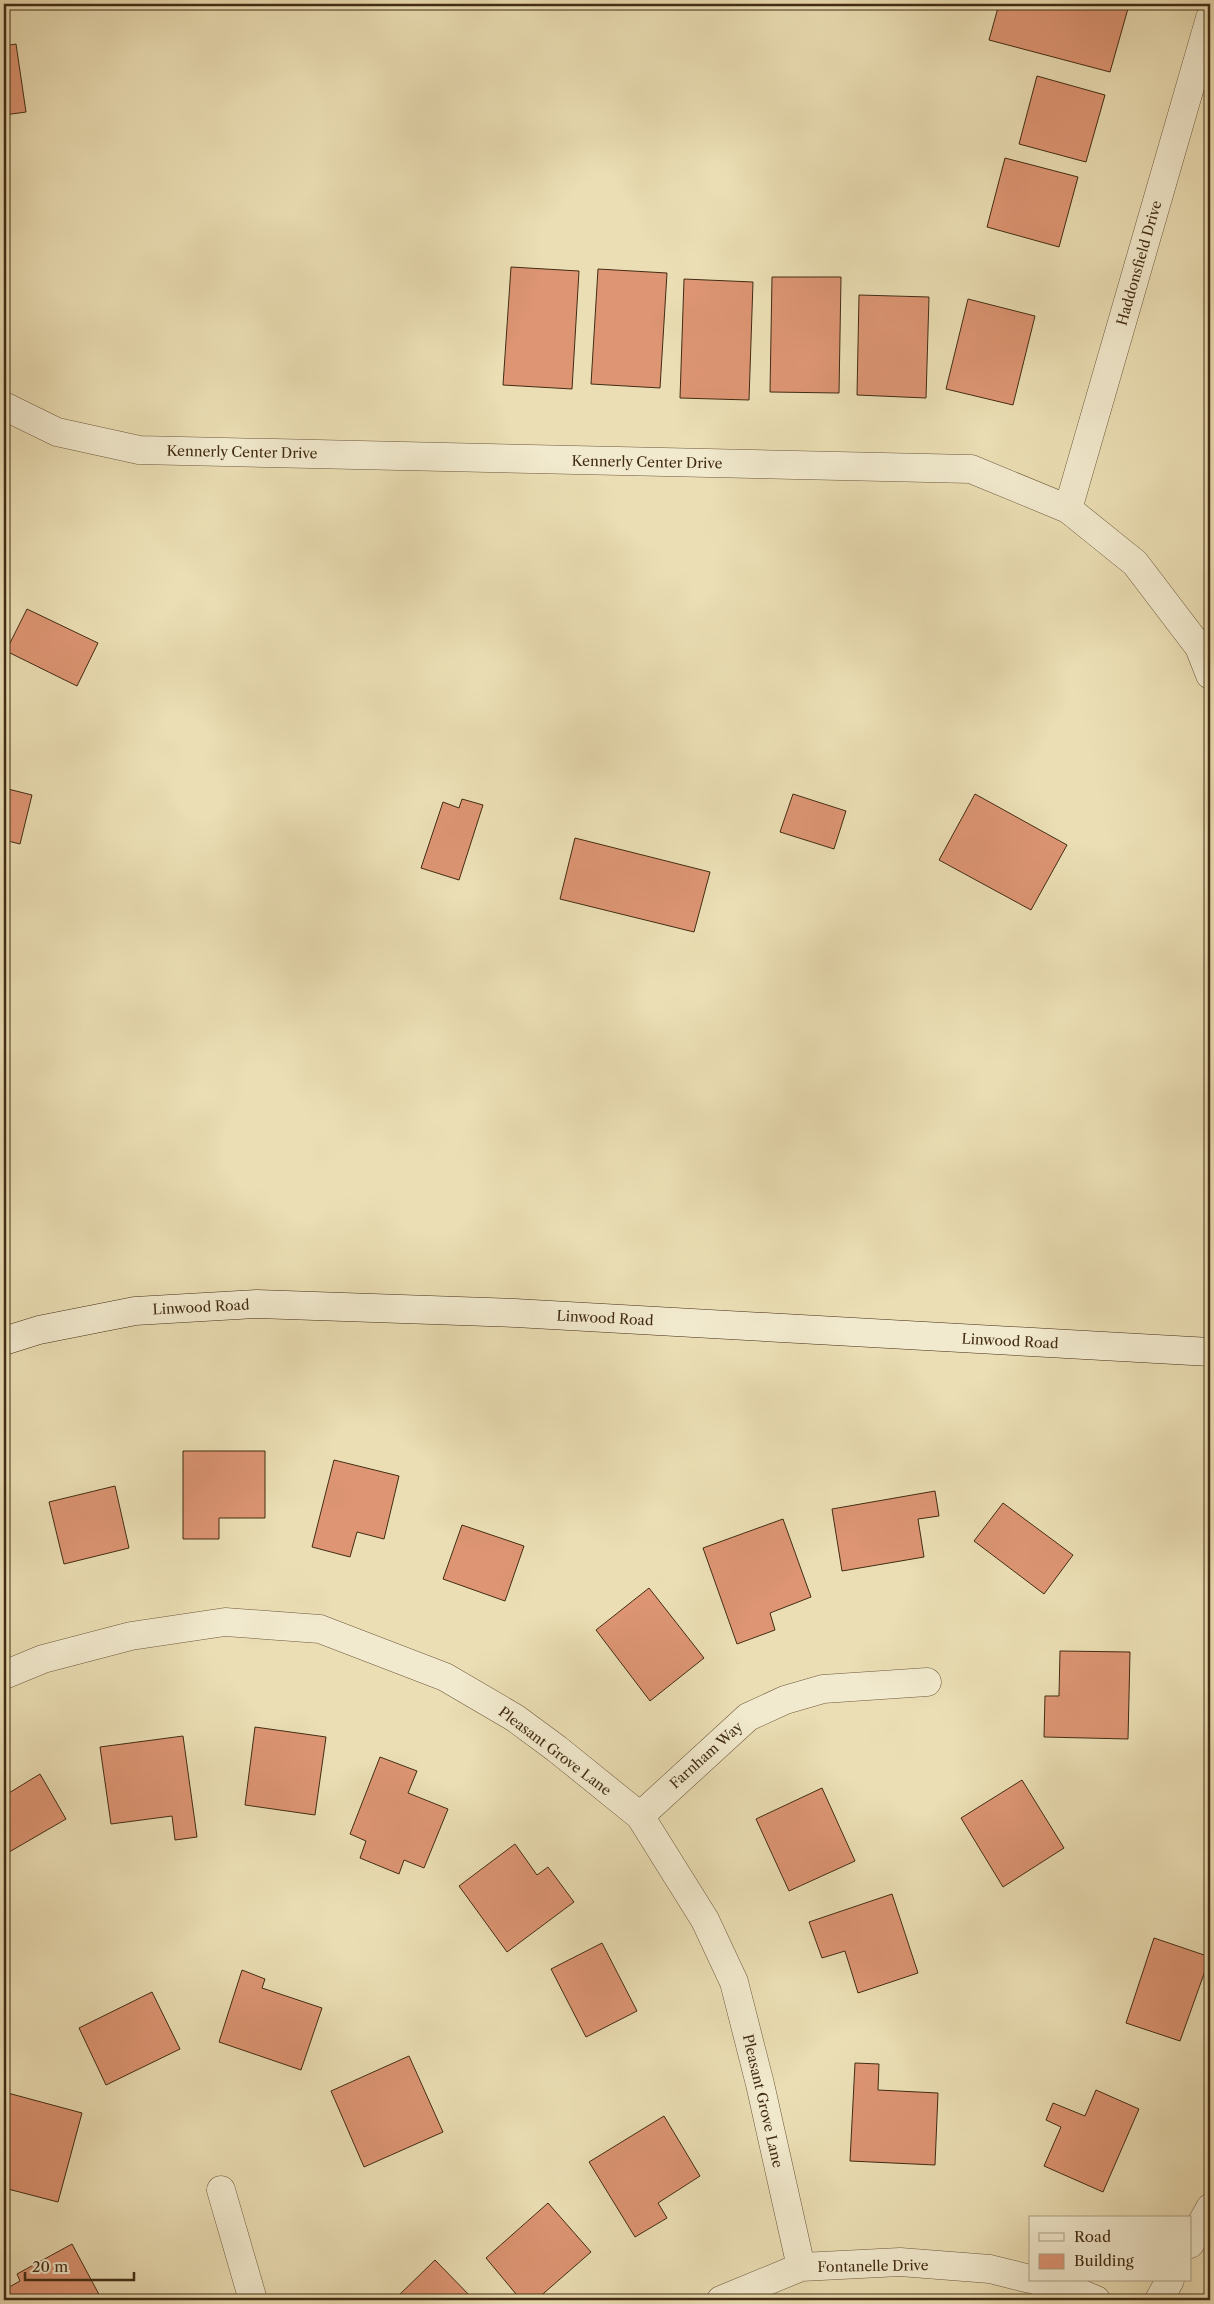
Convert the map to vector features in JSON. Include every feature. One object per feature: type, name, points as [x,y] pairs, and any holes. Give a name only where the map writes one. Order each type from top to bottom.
[{"type":"street","name":"Haddonsfield Drive","points":[[1068,509],[1210,18]]},
{"type":"street","name":"Kennerly Center Drive","points":[[4,406],[57,432],[138,450],[971,469],[1047,498],[1068,509],[1135,563],[1200,647],[1210,675]]},
{"type":"street","name":"Linwood Road","points":[[4,1341],[39,1330],[135,1311],[257,1304],[515,1313],[1210,1352]]},
{"type":"street","name":"Pleasant Grove Lane","points":[[4,1675],[43,1659],[131,1636],[225,1622],[320,1629],[445,1677],[515,1718],[640,1816],[705,1920],[734,1982],[760,2084],[800,2267]]},
{"type":"street","name":"Farnham Way","points":[[640,1816],[748,1717],[785,1700],[823,1689],[927,1682]]},
{"type":"street","points":[[221,2190],[253,2300]]},
{"type":"street","points":[[1192,2240],[1210,2208]]},
{"type":"street","name":"Fontanelle Drive","points":[[721,2300],[800,2267],[900,2262],[990,2269],[1029,2279]]},
{"type":"street","points":[[1042,2282],[1072,2290],[1096,2300]]},
{"type":"street","points":[[1159,2300],[1169,2282]]},
{"type":"building","points":[[999,4],[1129,5],[1110,72],[989,40]]},
{"type":"building","points":[[16,44],[26,112],[4,115],[4,46]]},
{"type":"building","points":[[1037,76],[1105,95],[1086,162],[1019,144]]},
{"type":"building","points":[[1005,158],[1078,177],[1059,247],[987,227]]},
{"type":"building","points":[[511,267],[579,271],[572,389],[503,385]]},
{"type":"building","points":[[598,269],[667,273],[660,388],[591,384]]},
{"type":"building","points":[[772,277],[841,277],[839,393],[770,392]]},
{"type":"building","points":[[684,279],[753,282],[749,400],[680,398]]},
{"type":"building","points":[[859,295],[929,297],[926,398],[857,395]]},
{"type":"building","points":[[968,299],[1035,316],[1013,405],[946,389]]},
{"type":"building","points":[[27,609],[98,643],[77,686],[6,651]]},
{"type":"building","points":[[4,788],[32,795],[20,844],[4,840]]},
{"type":"building","points":[[793,794],[846,811],[834,849],[780,832]]},
{"type":"building","points":[[975,794],[1067,845],[1031,910],[939,860]]},
{"type":"building","points":[[462,799],[483,805],[459,880],[421,868],[443,802],[459,808]]},
{"type":"building","points":[[575,838],[710,872],[694,932],[560,899]]},
{"type":"building","points":[[183,1451],[265,1451],[265,1518],[219,1518],[219,1539],[183,1539]]},
{"type":"building","points":[[334,1460],[399,1476],[384,1539],[357,1532],[350,1557],[312,1547]]},
{"type":"building","points":[[115,1486],[129,1548],[64,1564],[49,1502]]},
{"type":"building","points":[[935,1491],[939,1516],[918,1519],[924,1557],[842,1571],[832,1509]]},
{"type":"building","points":[[1003,1503],[1073,1555],[1044,1594],[974,1541]]},
{"type":"building","points":[[783,1519],[811,1597],[770,1613],[775,1630],[737,1644],[703,1548]]},
{"type":"building","points":[[462,1525],[524,1546],[505,1601],[443,1579]]},
{"type":"building","points":[[649,1588],[704,1658],[650,1701],[596,1630]]},
{"type":"building","points":[[1060,1651],[1130,1652],[1128,1739],[1044,1737],[1045,1696],[1059,1696]]},
{"type":"building","points":[[255,1727],[326,1737],[315,1815],[245,1805]]},
{"type":"building","points":[[183,1736],[197,1837],[175,1840],[172,1816],[111,1824],[100,1747]]},
{"type":"building","points":[[380,1757],[417,1771],[408,1793],[448,1809],[424,1868],[404,1860],[399,1874],[360,1858],[366,1841],[350,1834]]},
{"type":"building","points":[[40,1774],[66,1819],[4,1855],[4,1796]]},
{"type":"building","points":[[1022,1780],[1064,1848],[1003,1887],[961,1818]]},
{"type":"building","points":[[822,1788],[855,1861],[789,1891],[756,1819]]},
{"type":"building","points":[[515,1844],[537,1875],[548,1867],[574,1902],[507,1952],[459,1886]]},
{"type":"building","points":[[892,1894],[918,1973],[858,1993],[845,1951],[822,1958],[809,1922]]},
{"type":"building","points":[[1154,1938],[1210,1957],[1180,2041],[1126,2023]]},
{"type":"building","points":[[602,1943],[637,2011],[586,2037],[551,1969]]},
{"type":"building","points":[[242,1970],[265,1979],[262,1988],[322,2008],[301,2070],[219,2042]]},
{"type":"building","points":[[152,1992],[180,2049],[106,2085],[79,2028]]},
{"type":"building","points":[[409,2056],[443,2132],[364,2167],[331,2091]]},
{"type":"building","points":[[855,2063],[879,2064],[878,2090],[938,2093],[935,2165],[850,2161]]},
{"type":"building","points":[[1096,2090],[1139,2109],[1103,2192],[1044,2166],[1061,2127],[1046,2120],[1053,2103],[1085,2116]]},
{"type":"building","points":[[4,2092],[82,2113],[58,2202],[4,2188]]},
{"type":"building","points":[[664,2116],[700,2176],[658,2203],[667,2218],[635,2237],[589,2162]]},
{"type":"building","points":[[548,2203],[591,2252],[536,2300],[521,2300],[486,2258]]},
{"type":"building","points":[[72,2244],[102,2300],[4,2300],[4,2290],[20,2281],[17,2274]]},
{"type":"building","points":[[435,2260],[474,2300],[394,2300]]}]
